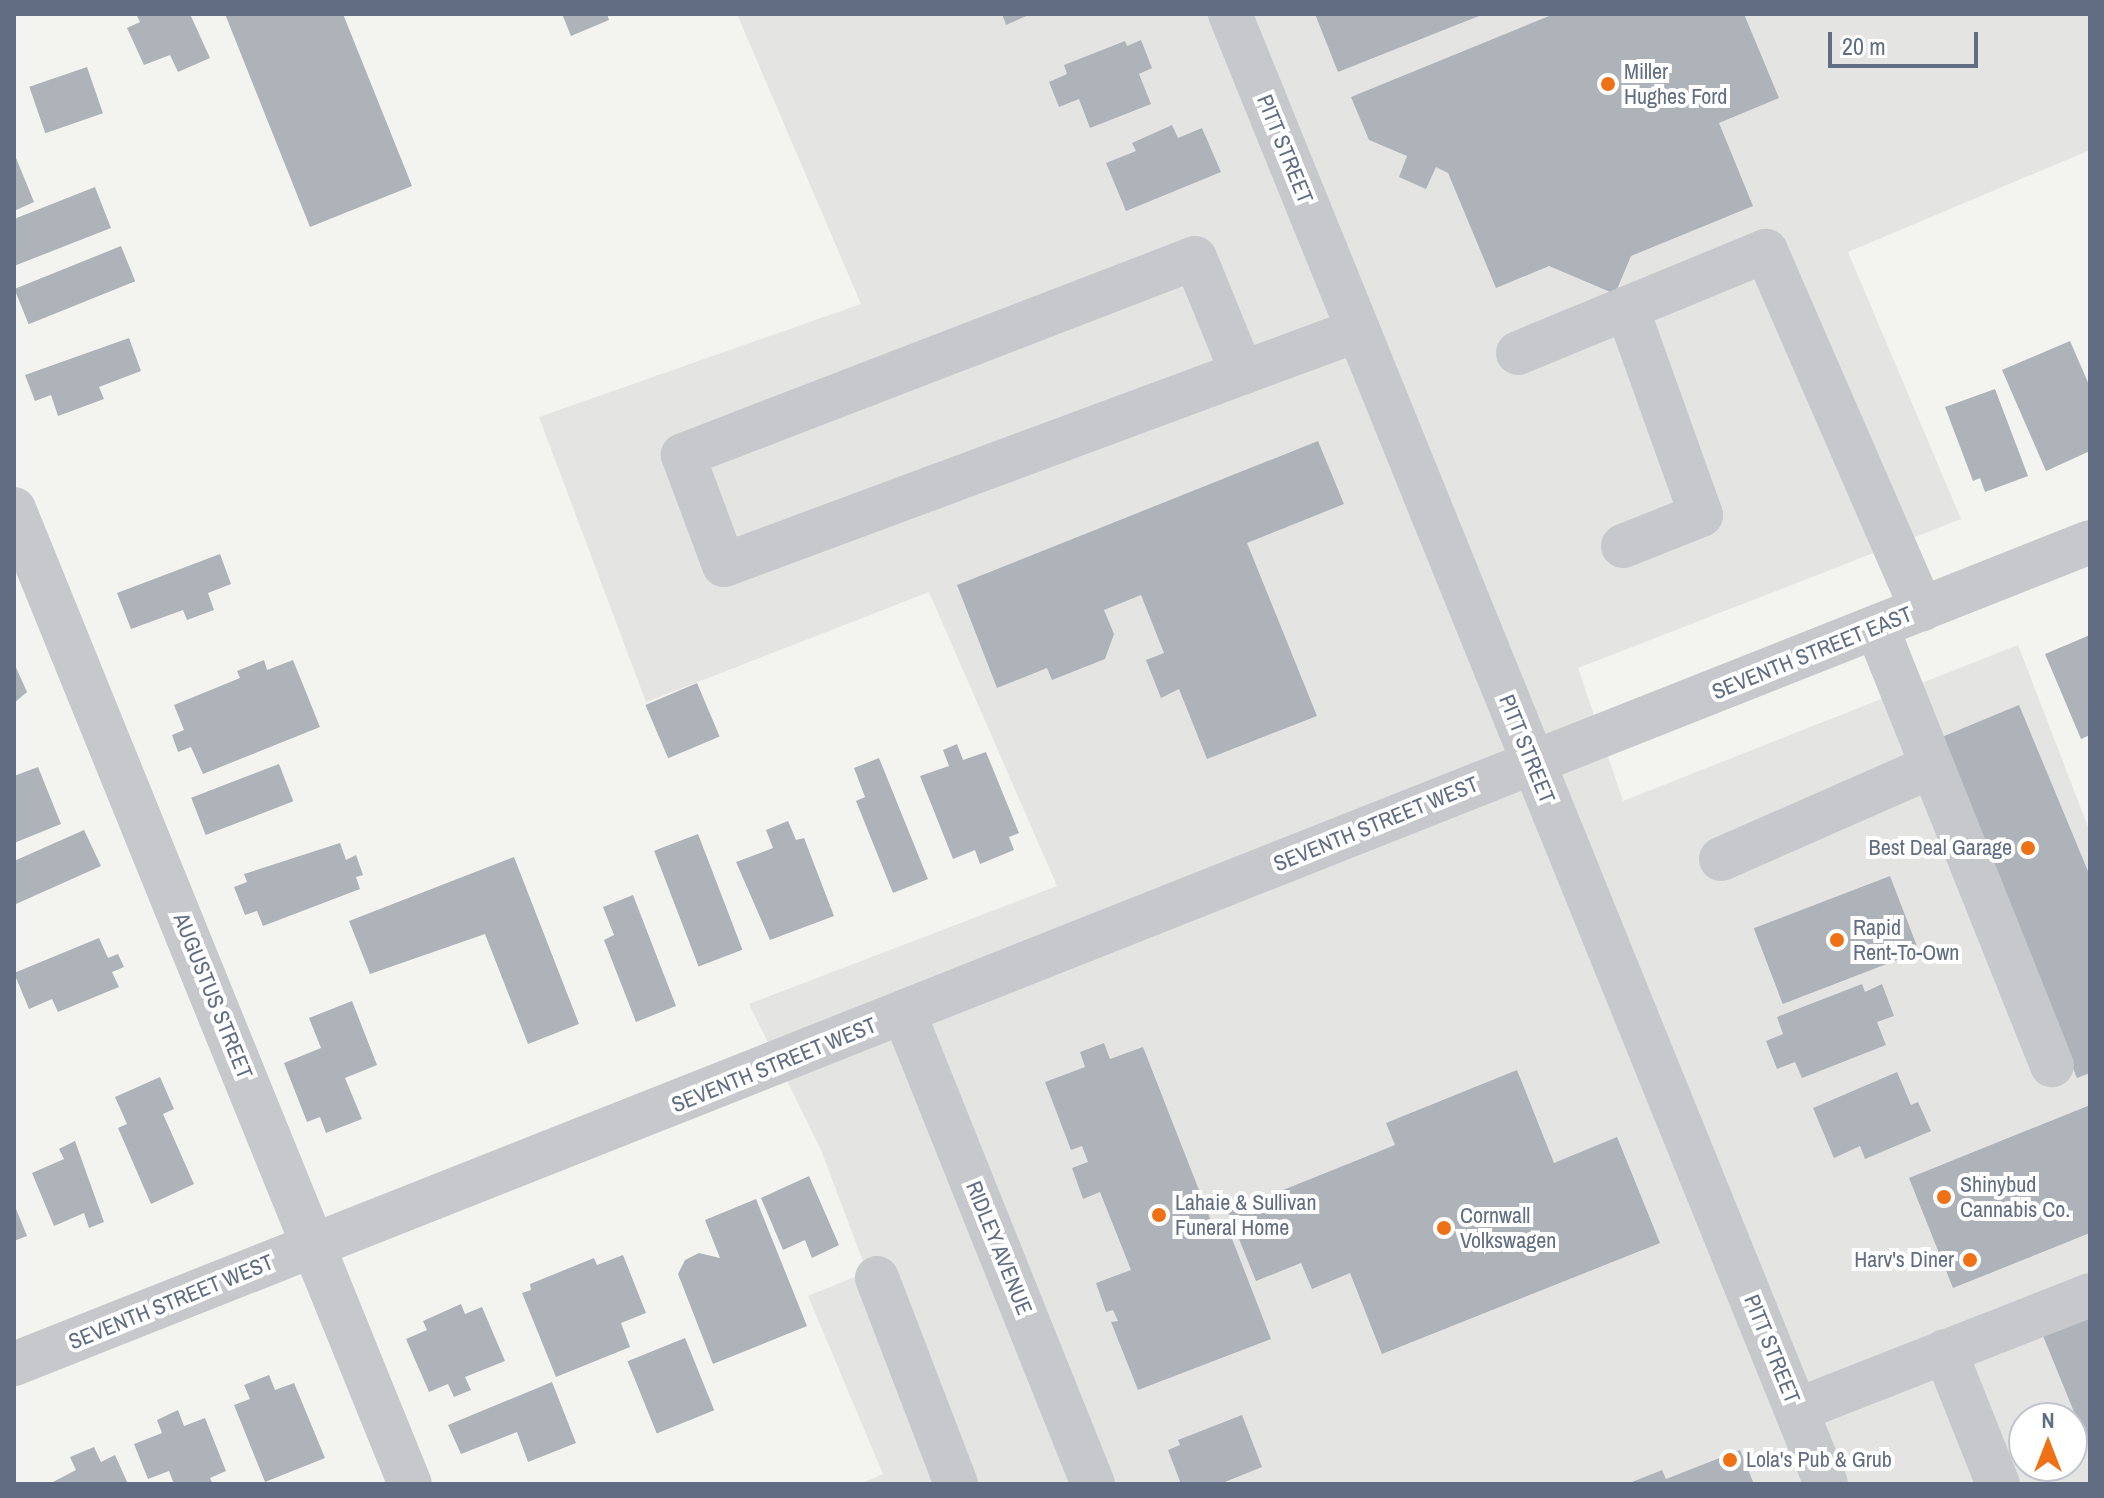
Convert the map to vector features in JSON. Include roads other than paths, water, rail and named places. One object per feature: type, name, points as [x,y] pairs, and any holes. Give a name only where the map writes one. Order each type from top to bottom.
[{"type":"street","name":"PITT STREET","points":[[1230,14],[1826,1484]]},
{"type":"street","points":[[1518,353],[1766,251],[1922,610]]},
{"type":"street","points":[[1242,373],[1195,258],[683,455],[724,565],[1242,373],[1358,330]]},
{"type":"street","points":[[1623,546],[1701,515],[1627,308]]},
{"type":"street","name":"AUGUSTUS STREET","points":[[14,509],[410,1484]]},
{"type":"street","name":"SEVENTH STREET EAST","points":[[1533,762],[2090,542]]},
{"type":"street","points":[[1877,628],[2052,1065]]},
{"type":"street","name":"SEVENTH STREET WEST","points":[[14,1364],[1533,762]]},
{"type":"street","points":[[1721,859],[1931,767]]},
{"type":"street","name":"RIDLEY AVENUE","points":[[904,1013],[1093,1484]]},
{"type":"street","points":[[877,1278],[956,1484]]},
{"type":"street","points":[[1797,1410],[2090,1295]]},
{"type":"street","points":[[1945,1351],[1998,1484]]},
{"type":"place","name":"Miller Hughes Ford","points":[[1608,84]]},
{"type":"place","name":"Best Deal Garage","points":[[2028,848]]},
{"type":"place","name":"Rapid Rent-To-Own","points":[[1837,940]]},
{"type":"place","name":"Shinybud Cannabis Co.","points":[[1944,1197]]},
{"type":"place","name":"Lahaie & Sullivan Funeral Home","points":[[1159,1215]]},
{"type":"place","name":"Cornwall Volkswagen","points":[[1444,1228]]},
{"type":"place","name":"Harv's Diner","points":[[1970,1260]]},
{"type":"place","name":"Lola's Pub & Grub","points":[[1730,1460]]}]
